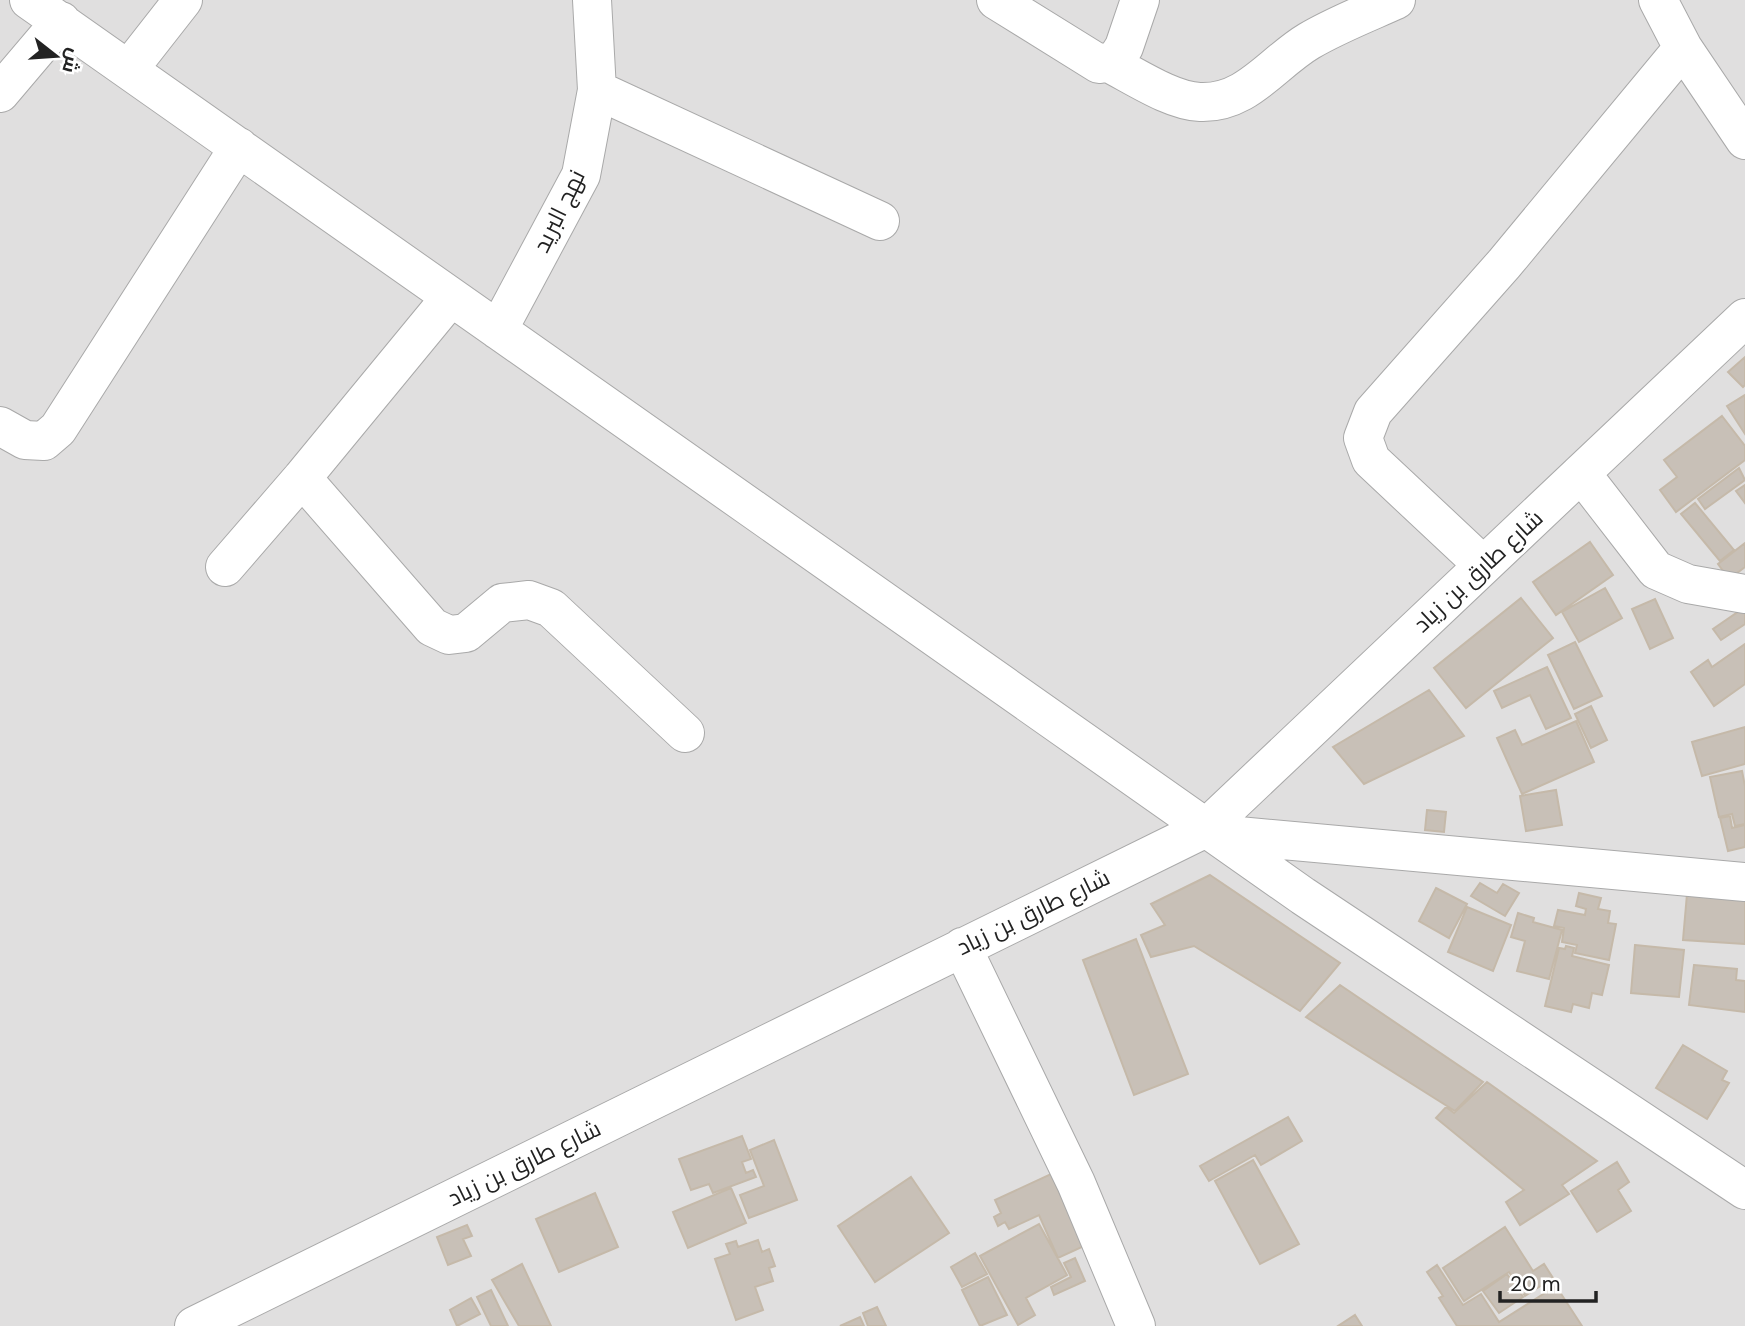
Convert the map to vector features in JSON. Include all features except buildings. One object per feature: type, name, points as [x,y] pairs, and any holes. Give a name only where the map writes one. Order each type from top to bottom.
[{"type":"street","points":[[29,0],[1303,896],[1745,1190]]},
{"type":"street","points":[[129,69],[183,0]]},
{"type":"street","name":"نهج البريد","points":[[498,330],[581,175],[597,90],[592,0]]},
{"type":"street","points":[[996,0],[1099,64],[1115,61],[1124,47],[1140,0]]},
{"type":"street","points":[[1107,62],[1175,96],[1198,102],[1224,101],[1249,89],[1285,57],[1310,40],[1396,0]]},
{"type":"street","points":[[1658,0],[1683,48],[1745,140]]},
{"type":"street","points":[[0,93],[61,21]]},
{"type":"street","points":[[1483,565],[1371,460],[1363,438],[1373,412],[1504,264],[1683,48]]},
{"type":"street","points":[[597,90],[880,221]]},
{"type":"street","points":[[0,426],[26,440],[44,441],[58,429],[239,147]]},
{"type":"street","points":[[225,566],[302,478],[451,297]]},
{"type":"street","name":"شارع طارق بن زياد","points":[[194,1326],[962,947],[1211,831],[1483,565],[1745,318]]},
{"type":"street","points":[[1581,473],[1657,570],[1688,584],[1745,594]]},
{"type":"street","points":[[302,478],[432,627],[449,635],[466,633],[502,603],[529,600],[551,608],[685,733]]},
{"type":"street","points":[[1211,831],[1745,883]]},
{"type":"street","points":[[962,947],[1076,1183],[1136,1326]]},
{"type":"shaded area","points":[[0,0],[1745,0],[1745,1326],[0,1326]]}]
